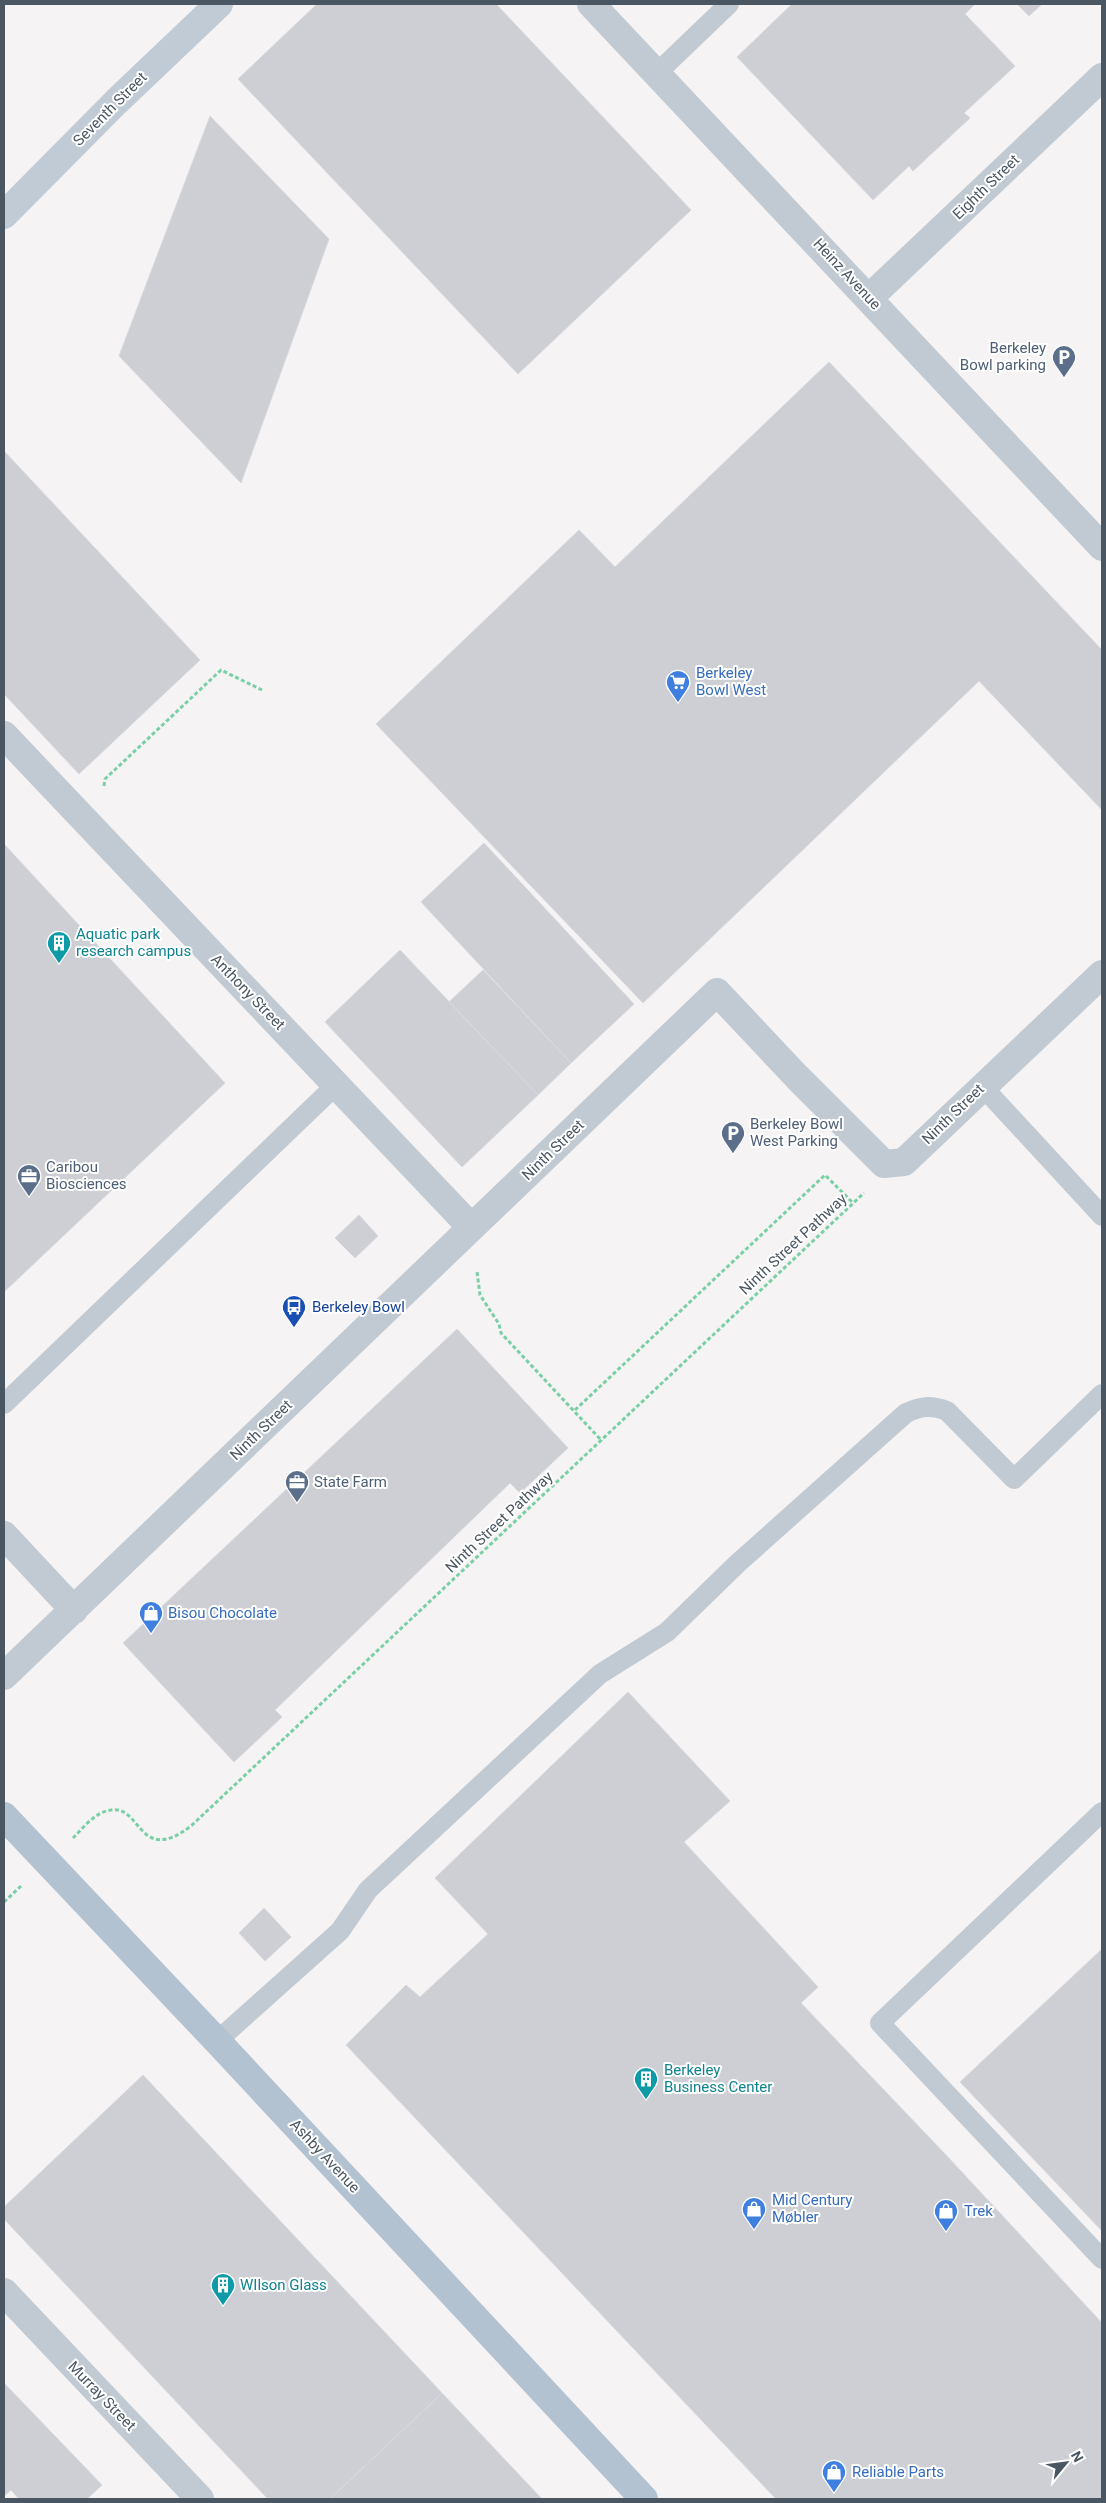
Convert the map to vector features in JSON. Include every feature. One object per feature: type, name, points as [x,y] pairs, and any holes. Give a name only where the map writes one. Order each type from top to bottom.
[{"type":"main road","name":"Ashby Avenue","points":[[4,1816],[217,2041],[644,2499]]},
{"type":"street","name":"Seventh Street","points":[[4,215],[116,102],[218,4]]},
{"type":"street","name":"Heinz Avenue","points":[[591,4],[1102,547]]},
{"type":"street","name":"Eighth Street","points":[[869,298],[1102,77]]},
{"type":"street","name":"Anthony Street","points":[[4,735],[471,1228]]},
{"type":"street","name":"Ninth Street","points":[[4,1676],[717,992],[797,1077],[884,1164],[904,1162],[1102,974]]},
{"type":"street","points":[[4,1535],[74,1610]]},
{"type":"street","name":"Murray Street","points":[[4,2292],[200,2499]]},
{"type":"lane","points":[[657,73],[729,4]]},
{"type":"lane","points":[[4,1404],[336,1085]]},
{"type":"lane","points":[[982,1086],[1102,1216]]},
{"type":"lane","points":[[217,2041],[340,1931],[368,1890],[600,1674],[667,1632],[738,1564],[906,1413],[918,1408],[933,1406],[947,1411],[1014,1479],[1102,1394]]},
{"type":"lane","points":[[1102,1812],[880,2023],[1102,2259]]},
{"type":"path","points":[[78,812],[104,788],[105,779],[221,670],[262,690]]},
{"type":"path","name":"Ninth Street Pathway","points":[[98,1814],[112,1809],[124,1812],[150,1838],[163,1840],[178,1836],[602,1441],[852,1202],[904,1162]]},
{"type":"path","points":[[575,1410],[825,1176],[852,1202]]},
{"type":"path","points":[[471,1228],[480,1295],[499,1324],[501,1333],[602,1441]]},
{"type":"building","points":[[317,4],[496,4],[691,210],[518,374],[238,79]]},
{"type":"building","points":[[792,4],[972,4],[974,5],[965,14],[1015,66],[964,113],[970,118],[913,171],[909,166],[873,200],[737,57]]},
{"type":"building","points":[[1017,4],[1042,4],[1029,16]]},
{"type":"building","points":[[210,116],[329,239],[241,483],[119,356]]},
{"type":"building","name":"Berkeley Bowl West","points":[[829,362],[1102,650],[1102,810],[979,681],[643,1003],[376,724],[579,530],[615,567]]},
{"type":"building","points":[[4,451],[200,660],[79,774],[4,694]]},
{"type":"building","points":[[484,843],[634,1004],[571,1063],[421,902]]},
{"type":"building","name":"Aquatic park research campus","points":[[4,844],[225,1083],[4,1292]]},
{"type":"building","points":[[400,950],[538,1095],[462,1167],[325,1022]]},
{"type":"building","points":[[483,970],[571,1063],[538,1095],[449,1002]]},
{"type":"building","points":[[359,1215],[378,1236],[355,1258],[335,1238]]},
{"type":"building","points":[[457,1329],[568,1448],[520,1493],[510,1483],[275,1710],[282,1717],[234,1762],[123,1643]]},
{"type":"building","name":"Berkeley Business Center","points":[[628,1692],[730,1801],[684,1842],[818,1987],[801,2003],[947,2156],[1102,2323],[1102,2499],[776,2499],[346,2045],[406,1985],[420,1997],[488,1934],[435,1878]]},
{"type":"building","points":[[264,1908],[291,1937],[265,1961],[239,1933]]},
{"type":"building","points":[[1102,1949],[1102,2231],[960,2082]]},
{"type":"building","name":"WIlson Glass","points":[[143,2075],[442,2393],[330,2499],[268,2499],[4,2219],[4,2207]]},
{"type":"building","points":[[4,2383],[102,2485],[87,2499],[19,2499],[11,2490],[4,2496]]},
{"type":"building","points":[[442,2393],[542,2499],[330,2499]]},
{"type":"place","name":"Berkeley Bowl parking","points":[[1064,378]]},
{"type":"place","name":"Berkeley Bowl West","points":[[678,703]]},
{"type":"place","name":"Aquatic park research campus","points":[[59,964]]},
{"type":"place","name":"Berkeley Bowl West Parking","points":[[733,1154]]},
{"type":"place","name":"Caribou Biosciences","points":[[29,1197]]},
{"type":"place","name":"Berkeley Bowl","points":[[294,1328]]},
{"type":"place","name":"State Farm","points":[[297,1503]]},
{"type":"place","name":"Bisou Chocolate","points":[[151,1634]]},
{"type":"place","name":"Berkeley Business Center","points":[[646,2100]]},
{"type":"place","name":"Mid Century Møbler","points":[[754,2230]]},
{"type":"place","name":"Trek","points":[[946,2232]]},
{"type":"place","name":"WIlson Glass","points":[[223,2306]]},
{"type":"place","name":"Reliable Parts","points":[[834,2493]]}]
